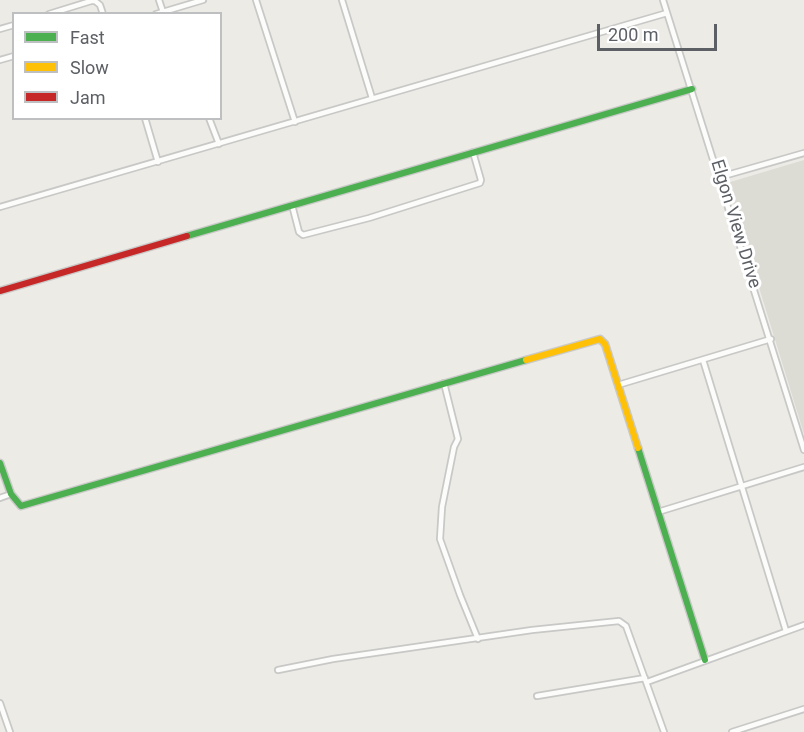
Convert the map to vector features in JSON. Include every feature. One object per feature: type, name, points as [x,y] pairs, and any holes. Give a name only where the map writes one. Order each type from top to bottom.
[{"type":"street","points":[[159,0],[163,12],[176,11],[203,0]]},
{"type":"street","points":[[256,0],[295,122]]},
{"type":"street","points":[[342,0],[372,98]]},
{"type":"street","name":"Elgon View Drive","points":[[663,0],[804,450]]},
{"type":"street","points":[[55,12],[91,1],[100,5],[102,12]]},
{"type":"street","points":[[0,207],[667,13]]},
{"type":"street","points":[[0,291],[692,89]]},
{"type":"street","points":[[146,120],[158,162]]},
{"type":"street","points":[[210,120],[219,144]]},
{"type":"street","points":[[292,205],[299,232],[303,236],[369,218],[480,183],[473,152]]},
{"type":"street","points":[[720,177],[804,153]]},
{"type":"street","points":[[0,463],[11,494],[21,506],[600,339],[605,344],[705,660]]},
{"type":"street","points":[[618,386],[771,339]]},
{"type":"street","points":[[703,360],[786,631]]},
{"type":"street","points":[[444,383],[458,438],[454,447],[442,507],[440,539],[478,639]]},
{"type":"street","points":[[658,512],[804,468]]},
{"type":"street","points":[[0,498],[11,494]]},
{"type":"street","points":[[278,670],[333,659],[564,626],[620,621],[626,626],[664,732]]},
{"type":"street","points":[[537,696],[646,680],[804,625]]},
{"type":"street","points":[[0,703],[10,732]]},
{"type":"street","points":[[732,732],[804,709]]},
{"type":"shaded area","points":[[804,160],[804,434],[727,183]]},
{"type":"traffic: fast","points":[[187,236],[692,89]]},
{"type":"traffic: fast","points":[[0,463],[11,494],[21,506],[526,360]]},
{"type":"traffic: fast","points":[[638,448],[705,660]]},
{"type":"traffic: slow","points":[[526,360],[600,339],[605,344],[638,448]]},
{"type":"traffic: jam","points":[[0,291],[187,236]]}]
